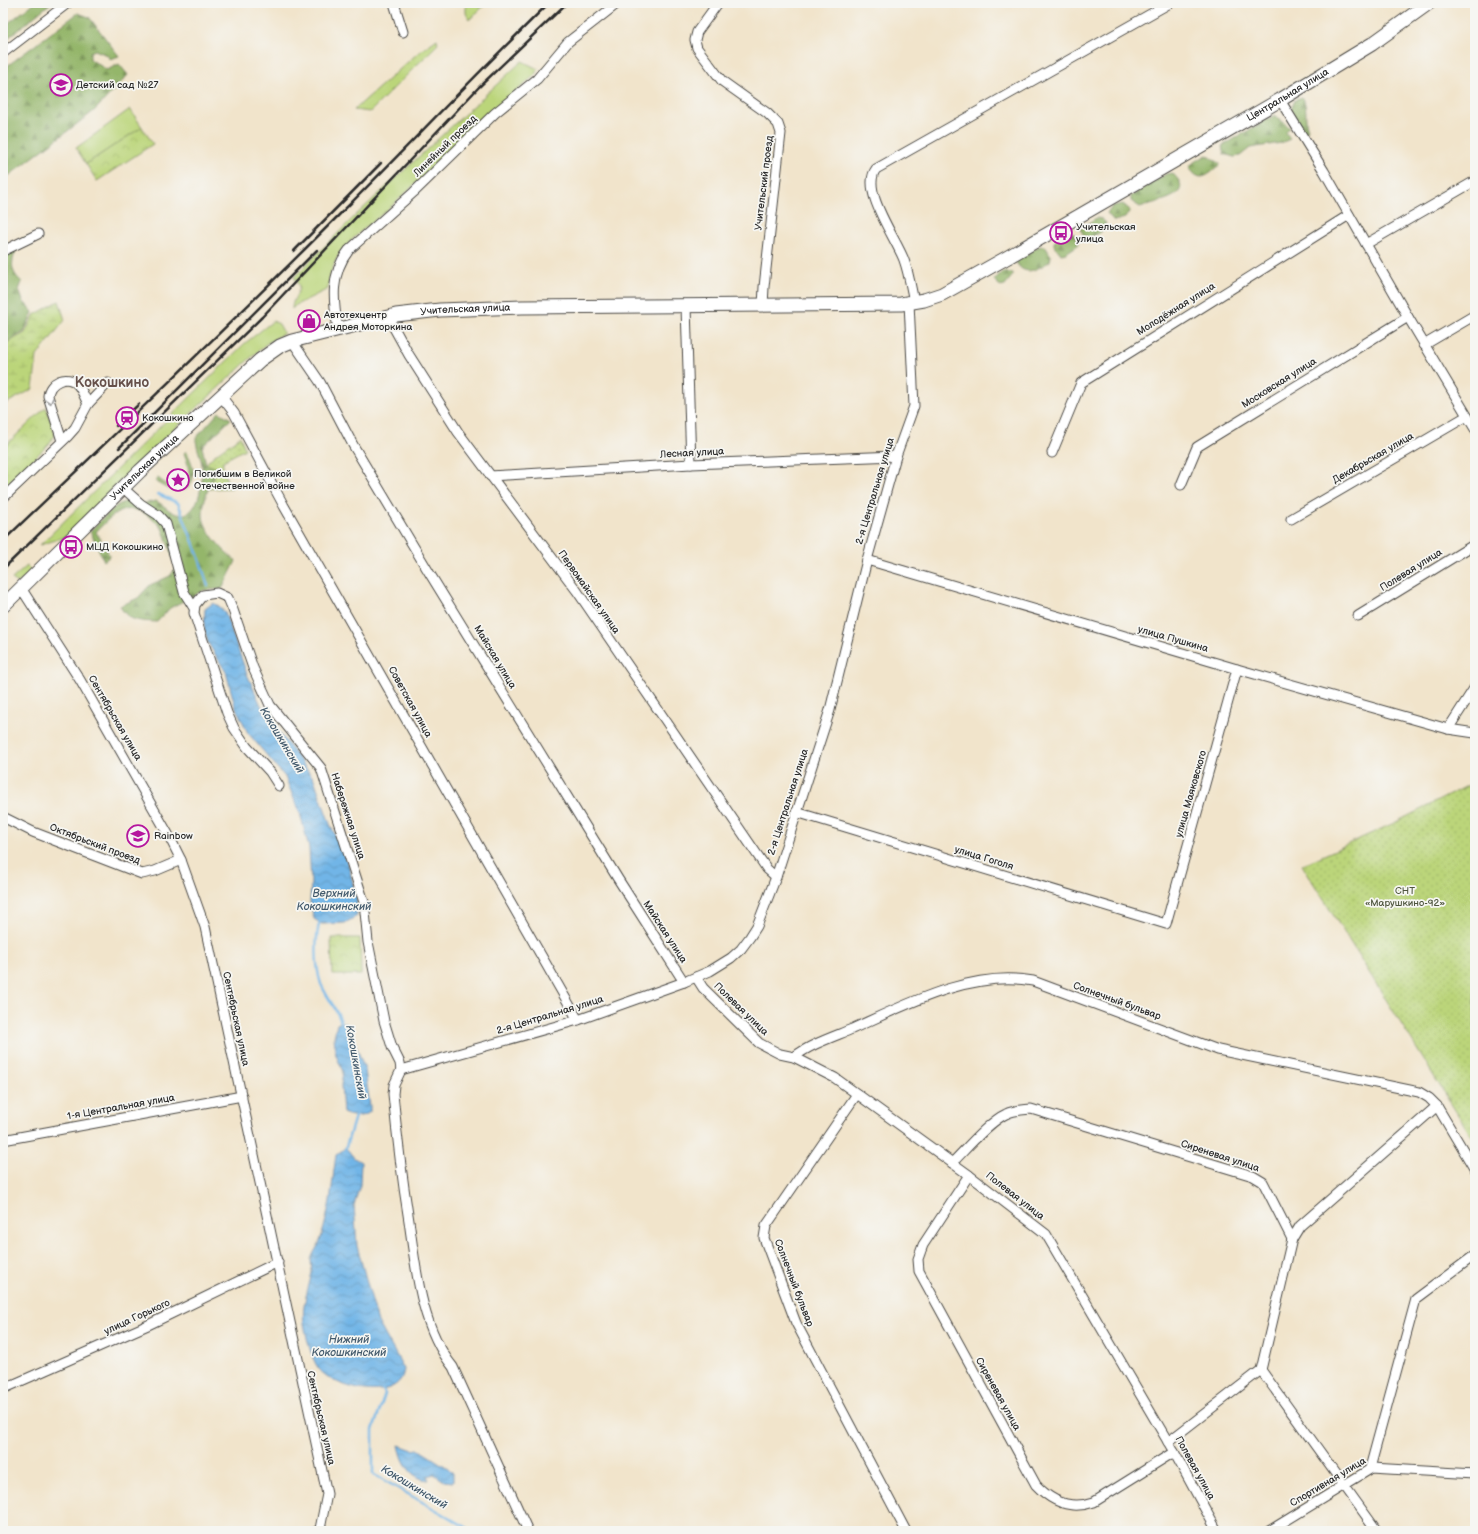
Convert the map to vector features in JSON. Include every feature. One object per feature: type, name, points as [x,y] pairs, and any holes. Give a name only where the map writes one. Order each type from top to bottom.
[{"type":"street","points":[[3,53],[68,3]]},
{"type":"street","points":[[394,3],[403,32]]},
{"type":"street","name":"Линейный проезд","points":[[338,329],[334,303],[335,281],[341,261],[349,250],[414,192],[495,113],[537,80],[568,42],[618,3]]},
{"type":"street","name":"Учительский проезд","points":[[718,3],[699,28],[696,35],[696,45],[722,80],[767,113],[776,121],[780,128],[780,150],[771,213],[763,306]]},
{"type":"street","points":[[911,303],[904,259],[873,192],[871,178],[876,169],[1170,3]]},
{"type":"street","name":"Центральная улица","points":[[1141,180],[1280,100],[1372,44],[1430,3]]},
{"type":"street","points":[[1280,100],[1475,429]]},
{"type":"street","name":"Учительская улица","points":[[3,606],[123,488],[260,360],[271,351],[292,341],[414,312],[468,308],[686,307],[911,303],[934,297],[951,290],[1141,180]]},
{"type":"street","points":[[1366,244],[1475,182]]},
{"type":"street","name":"Молодёжная улица","points":[[1052,453],[1081,382],[1349,215]]},
{"type":"street","points":[[3,250],[38,234]]},
{"type":"street","name":"2-я Центральная улица","points":[[401,1070],[578,1020],[684,982],[720,966],[741,949],[757,926],[776,877],[830,710],[866,560],[896,456],[914,406],[911,303]]},
{"type":"street","points":[[686,307],[691,464]]},
{"type":"street","points":[[1424,345],[1475,315]]},
{"type":"street","name":"Первомайская улица","points":[[388,317],[409,355],[458,432],[577,591],[762,863],[769,872],[776,877]]},
{"type":"street","name":"Московская улица","points":[[1181,485],[1197,447],[1408,318]]},
{"type":"street","name":"Майская улица","points":[[292,341],[320,382],[353,445],[430,574],[618,879],[684,982]]},
{"type":"street","points":[[62,442],[48,396],[49,388],[55,382],[63,380],[71,381],[79,386],[88,404]]},
{"type":"street","points":[[3,498],[75,428],[88,404],[108,384]]},
{"type":"street","name":"Советская улица","points":[[221,396],[234,413],[284,506],[578,1020]]},
{"type":"street","name":"Декабрьская улица","points":[[1291,519],[1467,416]]},
{"type":"street","name":"Лесная улица","points":[[490,476],[691,464],[896,456]]},
{"type":"street","points":[[123,488],[141,504],[158,515],[166,524],[172,541],[184,592],[196,605],[194,613],[228,717],[247,747],[270,772],[279,786]]},
{"type":"street","name":"Полевая улица","points":[[1358,616],[1475,544]]},
{"type":"street","name":"улица Пушкина","points":[[866,560],[1237,669],[1448,729],[1475,733]]},
{"type":"street","name":"Сентябрьская улица","points":[[21,588],[87,692],[164,827],[181,860],[205,927],[327,1494],[318,1530]]},
{"type":"street","name":"Набережная улица","points":[[196,605],[204,596],[212,593],[221,594],[228,598],[253,668],[270,705],[320,768],[364,902],[368,942],[384,1021],[392,1047],[400,1062],[401,1070]]},
{"type":"street","name":"улица Маяковского","points":[[1166,924],[1237,669]]},
{"type":"street","points":[[1448,729],[1475,687]]},
{"type":"street","name":"улица Гоголя","points":[[796,812],[1166,924]]},
{"type":"street","name":"Октябрьский проезд","points":[[3,817],[33,832],[142,874],[155,871],[181,860]]},
{"type":"street","name":"Полевая улица","points":[[696,977],[704,988],[759,1043],[780,1054],[794,1057],[824,1072],[969,1175],[1046,1234],[1174,1452],[1217,1531]]},
{"type":"street","name":"Солнечный бульвар","points":[[794,1057],[812,1047],[901,1007],[962,985],[1020,979],[1033,982],[1218,1050],[1420,1092],[1437,1106],[1475,1170]]},
{"type":"street","points":[[401,1070],[394,1085],[394,1109],[399,1156],[416,1270],[424,1307],[440,1348],[453,1367],[528,1531]]},
{"type":"street","name":"Солнечный бульвар","points":[[857,1094],[766,1226],[764,1238],[796,1323],[906,1531]]},
{"type":"street","name":"1-я Центральная улица","points":[[3,1140],[242,1096]]},
{"type":"street","points":[[1168,1442],[1261,1370],[1292,1239],[1303,1223],[1437,1106]]},
{"type":"street","name":"Сиреневая улица","points":[[952,1163],[1001,1117],[1019,1110],[1031,1109],[1253,1176],[1263,1182],[1292,1239]]},
{"type":"street","name":"Сиреневая улица","points":[[969,1175],[923,1245],[918,1259],[918,1271],[1036,1485],[1050,1498],[1079,1507],[1094,1502],[1174,1452]]},
{"type":"street","points":[[1370,1468],[1416,1299],[1475,1255]]},
{"type":"street","name":"улица Горького","points":[[3,1389],[148,1324],[278,1262]]},
{"type":"street","points":[[1261,1370],[1345,1484],[1377,1531]]},
{"type":"street","name":"Спортивная улица","points":[[1269,1531],[1370,1468],[1380,1467],[1475,1474]]},
{"type":"green space","points":[[34,3],[51,3],[3,42],[3,27]]},
{"type":"green space","points":[[466,3],[487,3],[469,20],[466,13]]},
{"type":"green space","name":"Детский сад №27","points":[[78,13],[89,17],[119,56],[110,59],[107,55],[95,50],[90,52],[90,59],[107,70],[119,64],[128,75],[94,111],[3,180],[3,69]]},
{"type":"green space","points":[[437,39],[438,44],[370,112],[354,110],[419,52]]},
{"type":"green space","points":[[522,61],[538,69],[536,74],[347,245],[338,256],[334,264],[330,274],[328,289],[296,305],[292,309],[299,286],[294,277],[355,216]]},
{"type":"green space","points":[[1303,98],[1308,130],[1303,132],[1291,109],[1295,100]]},
{"type":"green space","points":[[130,109],[142,127],[86,164],[76,148]]},
{"type":"green space","points":[[1275,115],[1290,128],[1286,132],[1290,139],[1281,143],[1250,148],[1240,156],[1234,157],[1224,154],[1222,146]]},
{"type":"green space","points":[[142,127],[153,144],[97,181],[86,164]]},
{"type":"green space","points":[[1207,155],[1221,164],[1208,175],[1201,177],[1197,176],[1189,167],[1194,162]]},
{"type":"green space","points":[[1172,173],[1179,181],[1181,188],[1178,193],[1164,200],[1140,207],[1131,201],[1131,196],[1166,174]]},
{"type":"green space","points":[[1123,204],[1130,210],[1125,218],[1114,221],[1107,213],[1113,206]]},
{"type":"green space","points":[[1096,218],[1102,219],[1106,223],[1101,232],[1089,238],[1085,237],[1080,229]]},
{"type":"green space","points":[[1067,232],[1073,233],[1077,239],[1078,245],[1066,253],[1061,254],[1054,245],[1054,242]]},
{"type":"green space","points":[[18,245],[12,265],[15,273],[22,282],[19,290],[23,301],[33,312],[24,332],[3,344],[3,253]]},
{"type":"green space","points":[[1040,246],[1045,246],[1051,256],[1050,261],[1031,271],[1026,271],[1018,266],[1015,260]]},
{"type":"green space","points":[[1002,272],[1013,273],[1013,275],[1005,285],[1000,286],[994,280]]},
{"type":"green space","points":[[59,301],[65,320],[37,356],[33,389],[3,405],[3,345],[25,333],[34,315]]},
{"type":"green space","points":[[273,321],[279,324],[284,333],[266,344],[244,364],[139,462],[65,537],[40,545],[244,344]]},
{"type":"green space","points":[[46,407],[55,434],[49,444],[3,489],[3,448]]},
{"type":"green space","points":[[219,412],[231,419],[202,447],[206,464],[217,468],[204,502],[203,513],[206,526],[210,533],[226,552],[236,561],[222,589],[204,590],[170,608],[157,622],[135,620],[127,615],[120,606],[138,598],[150,585],[170,576],[177,566],[162,528],[143,512],[127,510],[114,515],[96,532],[110,556],[104,561],[90,531],[116,506],[130,499],[137,505],[156,501],[174,513],[183,514],[189,512],[195,506],[202,480],[201,458],[196,438]]},
{"type":"green space","points":[[240,436],[245,449],[223,461],[225,475],[232,488],[209,489],[217,468],[206,464]]},
{"type":"green space","points":[[186,451],[191,462],[193,472],[192,480],[189,486],[183,490],[175,491],[166,488],[155,481],[158,478],[170,486],[177,487],[185,485],[190,478],[184,453]]},
{"type":"green space","points":[[27,566],[32,572],[18,583],[12,579]]},
{"type":"green space","name":"СНТ «Марушкино-92»","points":[[1475,782],[1475,1142],[1302,865],[1394,823]]},
{"type":"green space","points":[[331,938],[360,938],[361,975],[332,975]]},
{"type":"water","name":"Верхний Кокошкинский","points":[[213,603],[219,606],[225,613],[247,674],[264,712],[314,779],[330,824],[348,863],[357,900],[357,916],[345,923],[322,924],[314,919],[310,902],[311,882],[309,848],[300,813],[285,777],[248,733],[235,706],[226,672],[208,643],[204,627],[205,609]]},
{"type":"water","points":[[341,1022],[346,1023],[349,1027],[365,1070],[370,1112],[360,1116],[353,1116],[343,1113],[341,1085],[343,1072],[336,1055],[334,1037],[337,1024]]},
{"type":"water","name":"Нижний Кокошкинский","points":[[345,1148],[361,1162],[360,1185],[354,1205],[357,1246],[378,1322],[404,1369],[400,1380],[392,1387],[380,1390],[366,1390],[352,1387],[327,1376],[319,1369],[311,1353],[303,1317],[304,1304],[312,1272],[311,1260],[320,1241],[327,1215],[336,1155]]},
{"type":"water","points":[[399,1445],[413,1450],[418,1449],[448,1468],[453,1473],[453,1482],[444,1481],[434,1474],[427,1476],[429,1480],[422,1479],[412,1473],[402,1457]]},
{"type":"waterway","points":[[158,494],[178,503],[208,586]]},
{"type":"waterway","name":"Кокошкинский","points":[[320,920],[316,952],[319,977],[323,989],[338,1014],[342,1025]]},
{"type":"waterway","name":"Кокошкинский","points":[[345,1150],[356,1113]]},
{"type":"waterway","name":"Кокошкинский","points":[[382,1388],[385,1394],[373,1430],[373,1474],[473,1531]]},
{"type":"railway","points":[[3,541],[259,294],[549,3]]},
{"type":"railway","points":[[3,569],[262,317],[479,87],[567,3]]},
{"type":"railway","points":[[294,251],[381,163]]},
{"type":"railway","points":[[119,448],[317,250]]},
{"type":"railway","points":[[116,426],[139,404]]},
{"type":"place","name":"Детский сад №27","points":[[61,85]]},
{"type":"place","name":"Учительская улица","points":[[1061,233]]},
{"type":"place","name":"Автотехцентр Андрея Моторкина","points":[[309,321]]},
{"type":"place","name":"Кокошкино","points":[[127,418]]},
{"type":"place","name":"Погибшим в Великой Отечественной войне","points":[[178,480]]},
{"type":"place","name":"МЦД Кокошкино","points":[[71,547]]},
{"type":"place","name":"Rainbow","points":[[138,836]]},
{"type":"district","name":"Кокошкино","points":[[112,382]]}]
